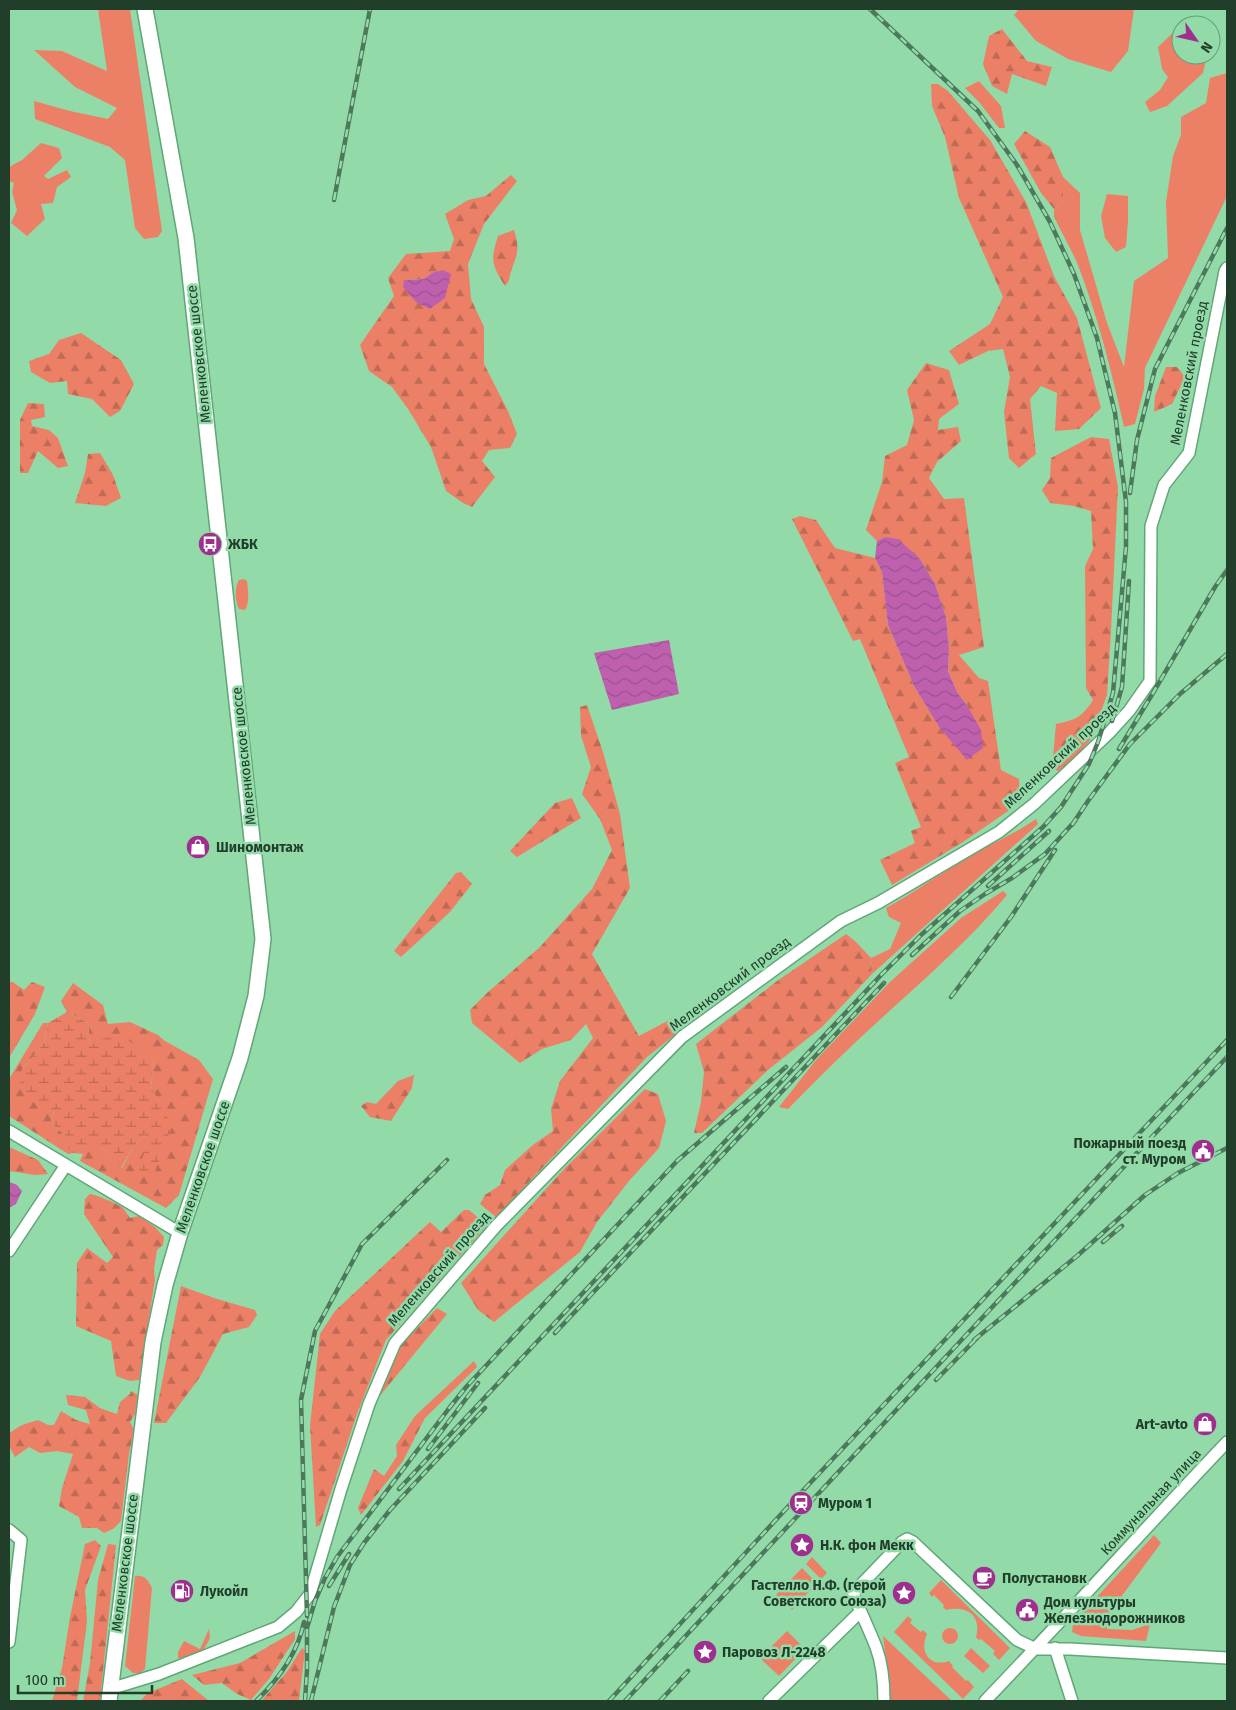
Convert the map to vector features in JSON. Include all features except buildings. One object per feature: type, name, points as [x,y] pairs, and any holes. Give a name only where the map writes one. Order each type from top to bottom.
[{"type":"main road","name":"Меленковское шоссе","points":[[110,1695],[153,1342],[165,1285],[180,1233],[240,1058],[256,996],[263,939],[224,568],[186,238],[145,9]]},
{"type":"street","name":"Меленковский проезд","points":[[110,1695],[278,1627],[296,1612],[310,1594],[341,1489],[369,1404],[395,1343],[497,1224],[682,1037],[840,921],[878,903],[999,832],[1034,804],[1109,733],[1129,710],[1150,681],[1151,526],[1164,485],[1189,453],[1227,268]]},
{"type":"street","points":[[9,1131],[180,1233]]},
{"type":"street","points":[[9,1251],[66,1165]]},
{"type":"street","name":"Коммунальная улица","points":[[985,1701],[1036,1649],[1152,1521],[1227,1442]]},
{"type":"street","points":[[9,1530],[22,1540],[10,1620],[9,1642]]},
{"type":"street","points":[[884,1701],[884,1686],[877,1649],[853,1592],[907,1539],[913,1542],[1017,1640],[1036,1649],[1055,1648],[1227,1658]]},
{"type":"street","points":[[769,1701],[860,1612]]},
{"type":"street","points":[[1055,1648],[1072,1701]]},
{"type":"green space","points":[[98,9],[130,9],[162,231],[158,237],[144,239],[135,228],[125,160],[110,147],[35,119],[34,101],[108,119],[117,108],[75,87],[34,50],[62,51],[107,71]]},
{"type":"green space","points":[[1019,9],[1134,9],[1128,51],[1111,72],[1068,59],[1036,41],[1014,15]]},
{"type":"green space","points":[[1002,29],[1027,61],[1052,67],[1046,86],[1012,74],[1007,94],[992,86],[983,64],[989,36]]},
{"type":"green space","points":[[1171,35],[1171,65],[1205,65],[1203,73],[1167,106],[1150,112],[1145,102],[1160,90],[1168,77],[1162,69],[1158,47]]},
{"type":"green space","points":[[1227,73],[1227,196],[1145,368],[1144,389],[1135,424],[1124,427],[1092,305],[1078,265],[1054,217],[1054,209],[1063,201],[1063,177],[1080,193],[1080,230],[1107,323],[1124,367],[1134,281],[1168,258],[1166,202],[1173,156],[1181,135],[1181,117],[1206,103],[1210,78]]},
{"type":"green space","points":[[979,81],[1001,106],[1005,128],[999,128],[979,102],[965,88]]},
{"type":"green space","points":[[931,84],[938,84],[948,91],[990,140],[1026,202],[1054,276],[1077,318],[1101,408],[1079,429],[1055,431],[1057,393],[1041,386],[1030,399],[1036,454],[1019,468],[1009,458],[1004,412],[1010,377],[1003,349],[988,351],[959,365],[949,351],[990,324],[1003,297],[959,198],[945,137],[932,106]]},
{"type":"green space","points":[[1025,131],[1050,147],[1063,177],[1063,201],[1054,209],[1041,193],[1014,144]]},
{"type":"green space","points":[[41,143],[59,148],[62,158],[44,176],[48,179],[67,170],[71,177],[57,187],[53,203],[41,204],[45,219],[27,236],[11,223],[17,210],[12,192],[14,183],[9,181],[9,167],[22,160]]},
{"type":"green space","points":[[511,175],[517,181],[484,224],[468,264],[471,299],[484,327],[484,364],[508,411],[517,434],[510,448],[489,450],[482,461],[495,477],[472,507],[446,491],[431,447],[392,387],[369,371],[360,345],[394,296],[388,278],[406,254],[450,251],[454,239],[445,214],[468,200],[486,196]],"holes":[[[432,273],[416,302],[404,280],[424,279]]]},
{"type":"green space","points":[[1107,194],[1128,196],[1126,247],[1116,252],[1105,238],[1101,216]]},
{"type":"green space","points":[[514,230],[517,253],[509,281],[505,286],[497,273],[493,257],[498,236]]},
{"type":"green space","points":[[81,333],[121,360],[134,384],[120,411],[110,417],[92,399],[68,394],[67,381],[50,383],[31,372],[29,361],[49,354],[59,340]]},
{"type":"green space","points":[[926,363],[949,370],[959,404],[939,419],[938,430],[958,427],[961,441],[937,462],[929,478],[944,499],[964,498],[984,647],[959,655],[979,678],[988,681],[1001,770],[1019,779],[1020,803],[963,842],[892,885],[880,860],[915,843],[911,831],[921,827],[895,763],[909,757],[860,639],[853,641],[792,519],[800,516],[816,520],[835,548],[875,558],[882,572],[888,625],[914,686],[939,727],[968,707],[957,692],[948,671],[949,648],[946,617],[935,584],[920,559],[885,537],[877,541],[866,530],[882,482],[885,456],[907,445],[914,420],[907,390]]},
{"type":"green space","points":[[1166,367],[1177,367],[1185,377],[1172,404],[1154,412],[1155,396]]},
{"type":"green space","points":[[28,403],[44,404],[45,417],[31,420],[32,426],[49,430],[58,438],[68,466],[58,468],[38,451],[28,473],[20,473],[20,420]]},
{"type":"green space","points":[[1091,437],[1109,439],[1118,487],[1107,695],[1091,739],[1075,758],[1058,771],[1052,768],[1056,724],[1078,717],[1093,700],[1086,688],[1085,566],[1093,549],[1091,511],[1074,506],[1050,503],[1042,490],[1050,478],[1051,458]]},
{"type":"green space","points":[[100,453],[113,475],[121,498],[106,506],[75,503],[85,473],[88,454]]},
{"type":"green space","points":[[244,579],[247,581],[248,596],[245,610],[239,609],[236,594],[239,580]]},
{"type":"green space","points":[[587,705],[603,752],[620,814],[630,888],[592,954],[639,1036],[673,1018],[677,1033],[647,1057],[496,1217],[480,1204],[485,1195],[500,1185],[505,1170],[534,1144],[553,1131],[551,1109],[560,1081],[593,1038],[586,1024],[571,1040],[542,1049],[520,1063],[472,1023],[470,1010],[540,947],[592,889],[612,850],[600,819],[582,794],[591,767],[581,736],[580,707]]},
{"type":"green space","points":[[572,798],[581,818],[517,857],[510,851],[555,803]]},
{"type":"green space","points":[[1036,819],[1038,824],[872,974],[871,958],[890,949],[901,923],[889,917],[886,908],[975,853],[1014,833]]},
{"type":"green space","points":[[461,872],[472,884],[450,912],[401,957],[394,951],[456,873]]},
{"type":"green space","points":[[1003,891],[1007,895],[954,951],[788,1109],[779,1107],[816,1060],[890,982],[961,918]]},
{"type":"green space","points":[[846,934],[871,958],[872,974],[822,1027],[768,1070],[702,1133],[694,1133],[701,1102],[704,1072],[696,1044],[777,981]]},
{"type":"green space","points":[[9,982],[13,982],[24,990],[32,982],[45,987],[35,1014],[9,1058]]},
{"type":"green space","points":[[73,983],[103,1005],[108,1024],[130,1022],[158,1035],[199,1060],[213,1079],[179,1195],[166,1208],[80,1161],[87,1144],[105,1150],[122,1168],[132,1149],[144,1135],[150,1142],[154,1174],[160,1105],[151,1087],[154,1060],[90,1047],[88,1023],[67,1012],[61,1001]]},
{"type":"green space","points":[[67,1012],[88,1023],[90,1046],[111,1035],[128,1040],[154,1060],[151,1087],[172,1126],[154,1174],[137,1170],[149,1142],[144,1135],[132,1149],[121,1168],[105,1150],[88,1145],[83,1154],[73,1153],[64,1145],[66,1136],[52,1124],[54,1110],[43,1111],[20,1089],[22,1070],[44,1043],[48,1023]]},
{"type":"green space","points":[[43,1023],[48,1023],[44,1043],[22,1070],[54,1110],[52,1124],[66,1136],[65,1145],[73,1153],[68,1154],[9,1116],[9,1079]]},
{"type":"green space","points":[[414,1075],[412,1088],[391,1121],[370,1117],[361,1106],[367,1102],[376,1104],[398,1081]]},
{"type":"green space","points":[[645,1089],[658,1094],[666,1121],[659,1148],[629,1181],[597,1222],[580,1252],[494,1322],[478,1310],[461,1283],[565,1168]]},
{"type":"green space","points":[[9,1147],[38,1160],[48,1174],[35,1175],[9,1171]]},
{"type":"green space","points":[[90,1194],[122,1207],[130,1218],[139,1216],[155,1227],[164,1237],[163,1245],[157,1250],[154,1270],[155,1280],[139,1380],[130,1381],[116,1376],[111,1341],[76,1326],[77,1263],[87,1248],[107,1263],[113,1257],[84,1214],[85,1199]]},
{"type":"green space","points":[[464,1210],[469,1210],[487,1225],[386,1340],[357,1414],[320,1525],[316,1527],[310,1425],[320,1334],[335,1311],[430,1222],[441,1232]]},
{"type":"green space","points":[[181,1286],[255,1310],[257,1315],[249,1327],[223,1334],[200,1377],[166,1423],[154,1423]]},
{"type":"green space","points":[[437,1308],[447,1314],[374,1403],[376,1392],[401,1345]]},
{"type":"green space","points":[[474,1361],[477,1367],[425,1418],[403,1461],[361,1515],[358,1508],[374,1469],[384,1476],[397,1456],[396,1445],[415,1416]]},
{"type":"green space","points":[[131,1391],[138,1395],[135,1414],[130,1422],[134,1430],[129,1454],[121,1521],[113,1529],[104,1533],[97,1528],[82,1528],[79,1517],[59,1506],[62,1488],[73,1454],[57,1451],[40,1453],[29,1447],[15,1457],[9,1446],[9,1433],[22,1425],[38,1420],[48,1425],[54,1425],[61,1411],[76,1420],[90,1424],[86,1410],[68,1405],[66,1395],[85,1397],[100,1408],[117,1414],[120,1402]]},
{"type":"green space","points":[[1154,1535],[1161,1543],[1107,1616],[1107,1629],[1132,1630],[1150,1624],[1146,1641],[1081,1636],[1072,1632],[1073,1624]]},
{"type":"green space","points":[[95,1540],[101,1546],[85,1590],[87,1621],[77,1701],[52,1701],[62,1668],[85,1544]]},
{"type":"green space","points":[[108,1544],[116,1545],[100,1701],[83,1701],[90,1663],[98,1580]]},
{"type":"green space","points":[[812,1557],[827,1573],[821,1579],[806,1564]]},
{"type":"green space","points":[[802,1568],[817,1583],[792,1610],[776,1595]]},
{"type":"green space","points":[[135,1576],[141,1576],[146,1579],[152,1588],[145,1669],[140,1673],[133,1673],[125,1666]]},
{"type":"green space","points":[[941,1580],[1010,1648],[999,1660],[993,1654],[995,1651],[976,1637],[977,1623],[971,1613],[960,1609],[946,1610],[943,1607],[944,1605],[934,1595],[932,1597],[929,1593]]},
{"type":"green space","points":[[908,1616],[912,1620],[910,1623],[921,1632],[923,1630],[927,1634],[924,1646],[925,1652],[931,1660],[942,1663],[949,1661],[952,1667],[974,1687],[963,1699],[894,1632]]},
{"type":"green space","points":[[950,1628],[958,1636],[950,1644],[942,1636]]},
{"type":"green space","points":[[209,1629],[210,1638],[202,1653],[184,1659],[178,1658],[178,1652],[184,1641],[200,1649]]},
{"type":"green space","points":[[295,1631],[295,1639],[269,1679],[251,1700],[237,1694],[222,1683],[204,1685],[192,1675],[240,1663]]},
{"type":"green space","points":[[787,1631],[805,1649],[779,1676],[760,1658]]},
{"type":"green space","points":[[883,1636],[952,1701],[891,1701]]},
{"type":"green space","points":[[798,1647],[801,1648],[801,1652],[781,1672],[778,1672],[777,1668]]},
{"type":"green space","points":[[302,1648],[305,1650],[299,1701],[261,1701],[286,1673]]},
{"type":"green space","points":[[971,1648],[990,1666],[983,1673],[964,1656]]},
{"type":"green space","points":[[182,1679],[209,1701],[140,1701],[148,1693]]},
{"type":"water","points":[[443,270],[451,274],[445,298],[430,309],[416,302],[403,287],[404,280],[424,279],[432,273]]},
{"type":"water","points":[[885,537],[898,539],[920,559],[935,584],[946,617],[949,648],[948,671],[957,692],[981,730],[983,748],[967,760],[939,727],[914,686],[888,625],[882,572],[875,558],[877,541]]},
{"type":"water","points":[[669,640],[679,694],[612,710],[594,653]]},
{"type":"water","points":[[9,1182],[17,1185],[22,1191],[16,1204],[9,1208]]},
{"type":"railway","points":[[334,200],[370,9]]},
{"type":"railway","points":[[399,1489],[882,974],[921,935],[1043,827],[1061,807],[1089,764],[1098,742],[1113,693],[1126,547],[1126,502],[1115,413],[1097,338],[1074,274],[1050,222],[1017,165],[978,111],[870,9]]},
{"type":"railway","points":[[1130,493],[1137,440],[1155,369],[1227,228]]},
{"type":"railway","points":[[1119,749],[1227,570]]},
{"type":"railway","points":[[1112,721],[1122,687],[1129,581]]},
{"type":"railway","points":[[1072,825],[1130,744],[1180,694],[1227,654]]},
{"type":"railway","points":[[912,955],[960,911],[1012,878],[1045,854],[1075,821]]},
{"type":"railway","points":[[988,886],[1049,831]]},
{"type":"railway","points":[[951,997],[1011,917],[1055,850]]},
{"type":"railway","points":[[555,1333],[884,983]]},
{"type":"railway","points":[[609,1701],[796,1498],[1227,1040]]},
{"type":"railway","points":[[625,1701],[1227,1057]]},
{"type":"railway","points":[[305,1701],[307,1628],[315,1601],[325,1578],[337,1557],[450,1407],[467,1386],[678,1160],[786,1067]]},
{"type":"railway","points":[[974,1340],[1077,1256],[1145,1195],[1178,1173],[1227,1148]]},
{"type":"railway","points":[[307,1616],[301,1400],[315,1331],[362,1244],[447,1160]]},
{"type":"railway","points":[[1103,1242],[1122,1226]]},
{"type":"railway","points":[[936,1380],[978,1337]]},
{"type":"railway","points":[[428,1449],[478,1383]]},
{"type":"railway","points":[[311,1701],[334,1607],[350,1565],[364,1543],[390,1510],[485,1408]]},
{"type":"railway","points":[[329,1586],[349,1554]]},
{"type":"railway","points":[[256,1701],[286,1665],[297,1644],[304,1622]]},
{"type":"railway","points":[[660,1701],[688,1671]]},
{"type":"place","name":"ЖБК","points":[[210,544]]},
{"type":"place","name":"Шиномонтаж","points":[[198,847]]},
{"type":"place","name":"Пожарный поезд ст. Муром","points":[[1203,1151]]},
{"type":"place","name":"Art-avto","points":[[1205,1424]]},
{"type":"place","name":"Муром 1","points":[[801,1503]]},
{"type":"place","name":"Н.К. фон Мекк","points":[[802,1545]]},
{"type":"place","name":"Полустановк","points":[[984,1578]]},
{"type":"place","name":"Лукойл","points":[[182,1591]]},
{"type":"place","name":"Гастелло Н.Ф. (герой Советского Союза)","points":[[904,1593]]},
{"type":"place","name":"Дом культуры Железнодорожников","points":[[1027,1610]]},
{"type":"place","name":"Паровоз Л-2248","points":[[705,1652]]}]
